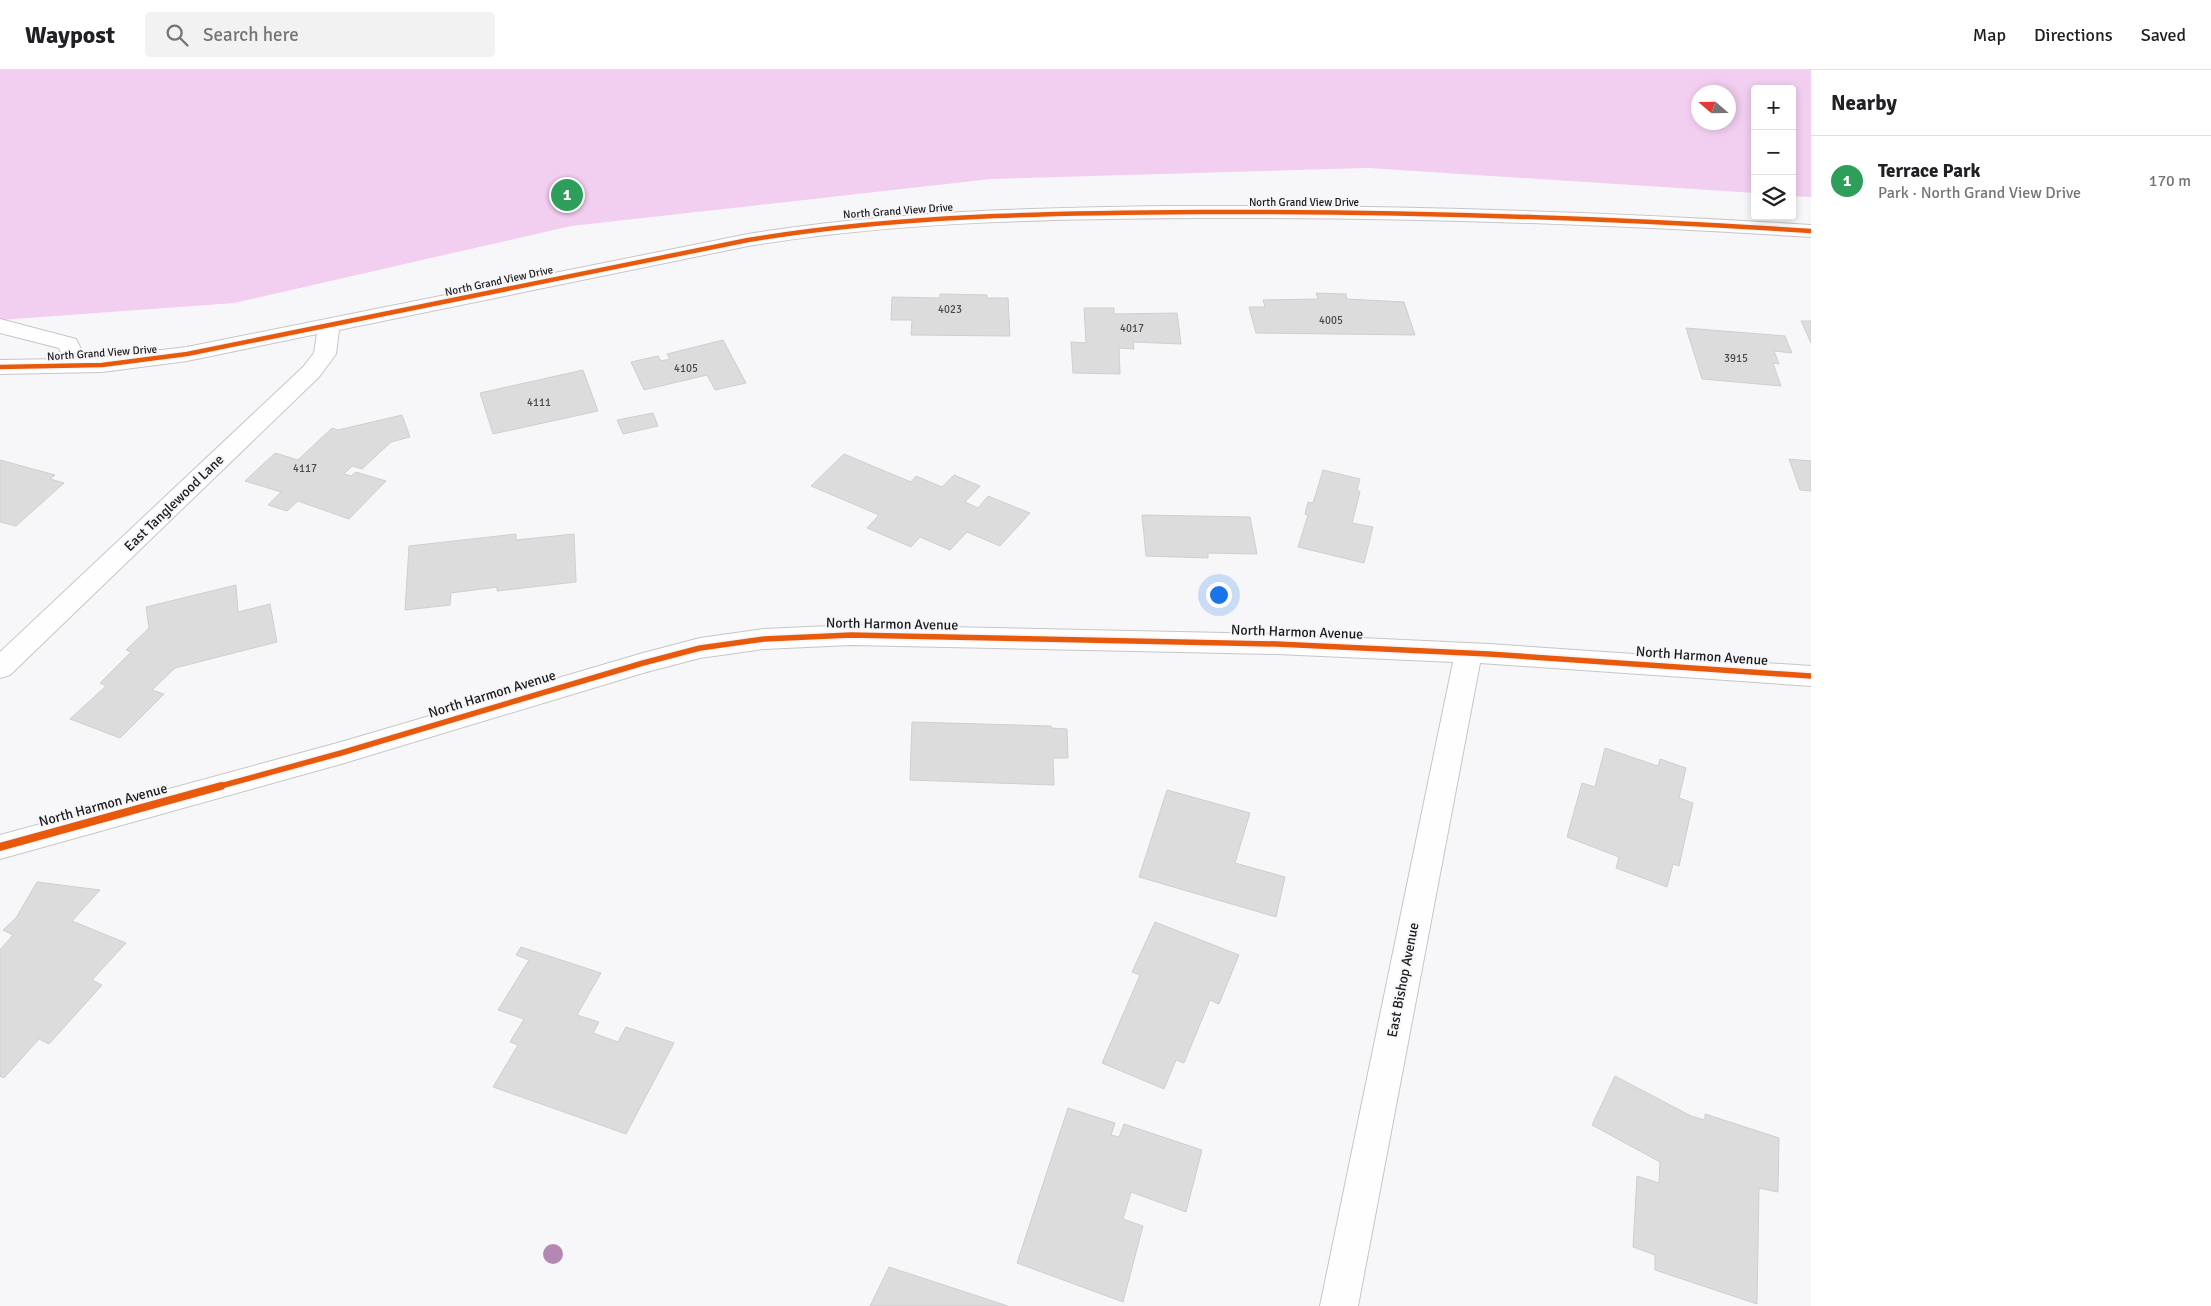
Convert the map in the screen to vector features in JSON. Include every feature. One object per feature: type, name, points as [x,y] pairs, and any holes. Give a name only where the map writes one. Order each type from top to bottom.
[{"type":"street","name":"North Grand View Drive","points":[[0,368],[78,366],[178,356],[773,235],[850,224],[928,218],[1139,213],[1436,213],[1643,221],[1811,231]]},
{"type":"street","points":[[0,326],[68,344],[78,366]]},
{"type":"street","name":"East Tanglewood Lane","points":[[0,668],[311,372],[325,354],[329,326]]},
{"type":"street","name":"North Harmon Avenue","points":[[0,847],[340,752],[643,662],[700,648],[792,636],[851,635],[1251,643],[1468,653],[1811,676]]},
{"type":"street","name":"East Bishop Avenue","points":[[1339,1306],[1468,653]]},
{"type":"shaded area","points":[[0,70],[1811,70],[1811,197],[1796,196],[1796,85],[1751,85],[1751,193],[1368,168],[991,179],[571,226],[234,303],[0,320]]},
{"type":"building","points":[[1316,293],[1346,294],[1347,299],[1404,302],[1415,335],[1256,333],[1249,307],[1265,307],[1263,300],[1318,299]]},
{"type":"building","points":[[940,294],[987,295],[987,298],[1008,298],[1010,336],[911,335],[912,320],[891,320],[892,297],[940,298]]},
{"type":"building","points":[[1084,308],[1114,308],[1114,314],[1177,313],[1181,344],[1133,342],[1134,349],[1119,348],[1120,374],[1073,373],[1071,342],[1086,343]]},
{"type":"building","points":[[1801,321],[1811,321],[1811,343]]},
{"type":"building","points":[[1686,328],[1785,336],[1792,353],[1774,351],[1779,364],[1773,363],[1781,386],[1702,379]]},
{"type":"building","points":[[723,340],[746,383],[715,390],[707,375],[644,390],[631,362],[658,356],[661,361],[670,359],[667,354]]},
{"type":"building","points":[[583,370],[598,411],[493,434],[480,393]]},
{"type":"building","points":[[653,413],[658,426],[623,434],[617,420]]},
{"type":"building","points":[[402,415],[410,437],[391,442],[362,469],[352,466],[344,474],[351,476],[356,472],[386,481],[349,519],[298,501],[287,511],[268,505],[281,492],[245,481],[275,453],[298,460],[332,428],[338,430]]},
{"type":"building","points":[[844,454],[911,482],[916,476],[942,487],[954,475],[980,486],[965,502],[978,508],[988,496],[1030,513],[1000,546],[967,532],[950,550],[920,537],[911,547],[867,528],[879,515],[811,486]]},
{"type":"building","points":[[1789,459],[1811,461],[1811,491],[1800,490]]},
{"type":"building","points":[[0,460],[55,475],[50,479],[64,483],[16,526],[0,522]]},
{"type":"building","points":[[1323,470],[1360,479],[1357,490],[1360,492],[1352,523],[1373,527],[1364,563],[1298,547],[1308,515],[1305,514],[1308,502],[1313,503]]},
{"type":"building","points":[[1142,515],[1250,517],[1257,554],[1208,553],[1208,558],[1146,556]]},
{"type":"building","points":[[516,534],[516,540],[574,534],[576,582],[497,591],[497,587],[451,593],[450,605],[405,610],[409,546]]},
{"type":"building","points":[[236,585],[238,612],[270,604],[277,642],[175,668],[152,690],[164,694],[120,738],[70,719],[106,686],[100,683],[131,652],[126,650],[149,628],[146,607]]},
{"type":"building","points":[[912,722],[1051,726],[1051,728],[1067,729],[1068,758],[1053,758],[1054,785],[910,780]]},
{"type":"building","points":[[1605,748],[1658,766],[1660,759],[1686,768],[1679,798],[1693,803],[1679,866],[1673,864],[1667,887],[1616,868],[1619,857],[1567,837],[1582,783],[1595,787]]},
{"type":"building","points":[[1167,790],[1250,813],[1235,863],[1285,877],[1276,917],[1139,877]]},
{"type":"building","points":[[37,882],[100,890],[72,921],[126,943],[92,980],[102,985],[49,1044],[39,1039],[4,1078],[0,1076],[0,950],[13,935],[3,930],[16,918]]},
{"type":"building","points":[[1155,922],[1239,955],[1219,1004],[1210,1000],[1184,1063],[1176,1060],[1164,1089],[1102,1063],[1140,975],[1132,972]]},
{"type":"building","points":[[521,947],[601,973],[577,1015],[599,1022],[593,1033],[618,1042],[626,1027],[674,1043],[626,1134],[493,1087],[518,1045],[510,1042],[524,1019],[498,1010],[529,960],[516,955]]},
{"type":"building","points":[[1615,1076],[1691,1116],[1705,1120],[1705,1114],[1779,1138],[1778,1192],[1759,1188],[1757,1304],[1655,1270],[1655,1255],[1633,1247],[1637,1176],[1659,1183],[1660,1162],[1592,1125]]},
{"type":"building","points":[[1068,1108],[1115,1123],[1111,1135],[1119,1137],[1124,1124],[1202,1150],[1186,1212],[1131,1192],[1123,1219],[1143,1226],[1123,1302],[1017,1263]]},
{"type":"building","points":[[889,1267],[1008,1306],[870,1306]]},
{"type":"cycle path","points":[[0,367],[102,365],[187,354],[748,240],[800,231],[905,220],[1010,215],[1169,212],[1330,212],[1650,221],[1811,231]]},
{"type":"cycle path","points":[[0,847],[341,753],[643,663],[700,648],[764,639],[851,635],[1277,644],[1489,654],[1811,676]]},
{"type":"place","name":"Terrace Park","points":[[567,195]]}]
